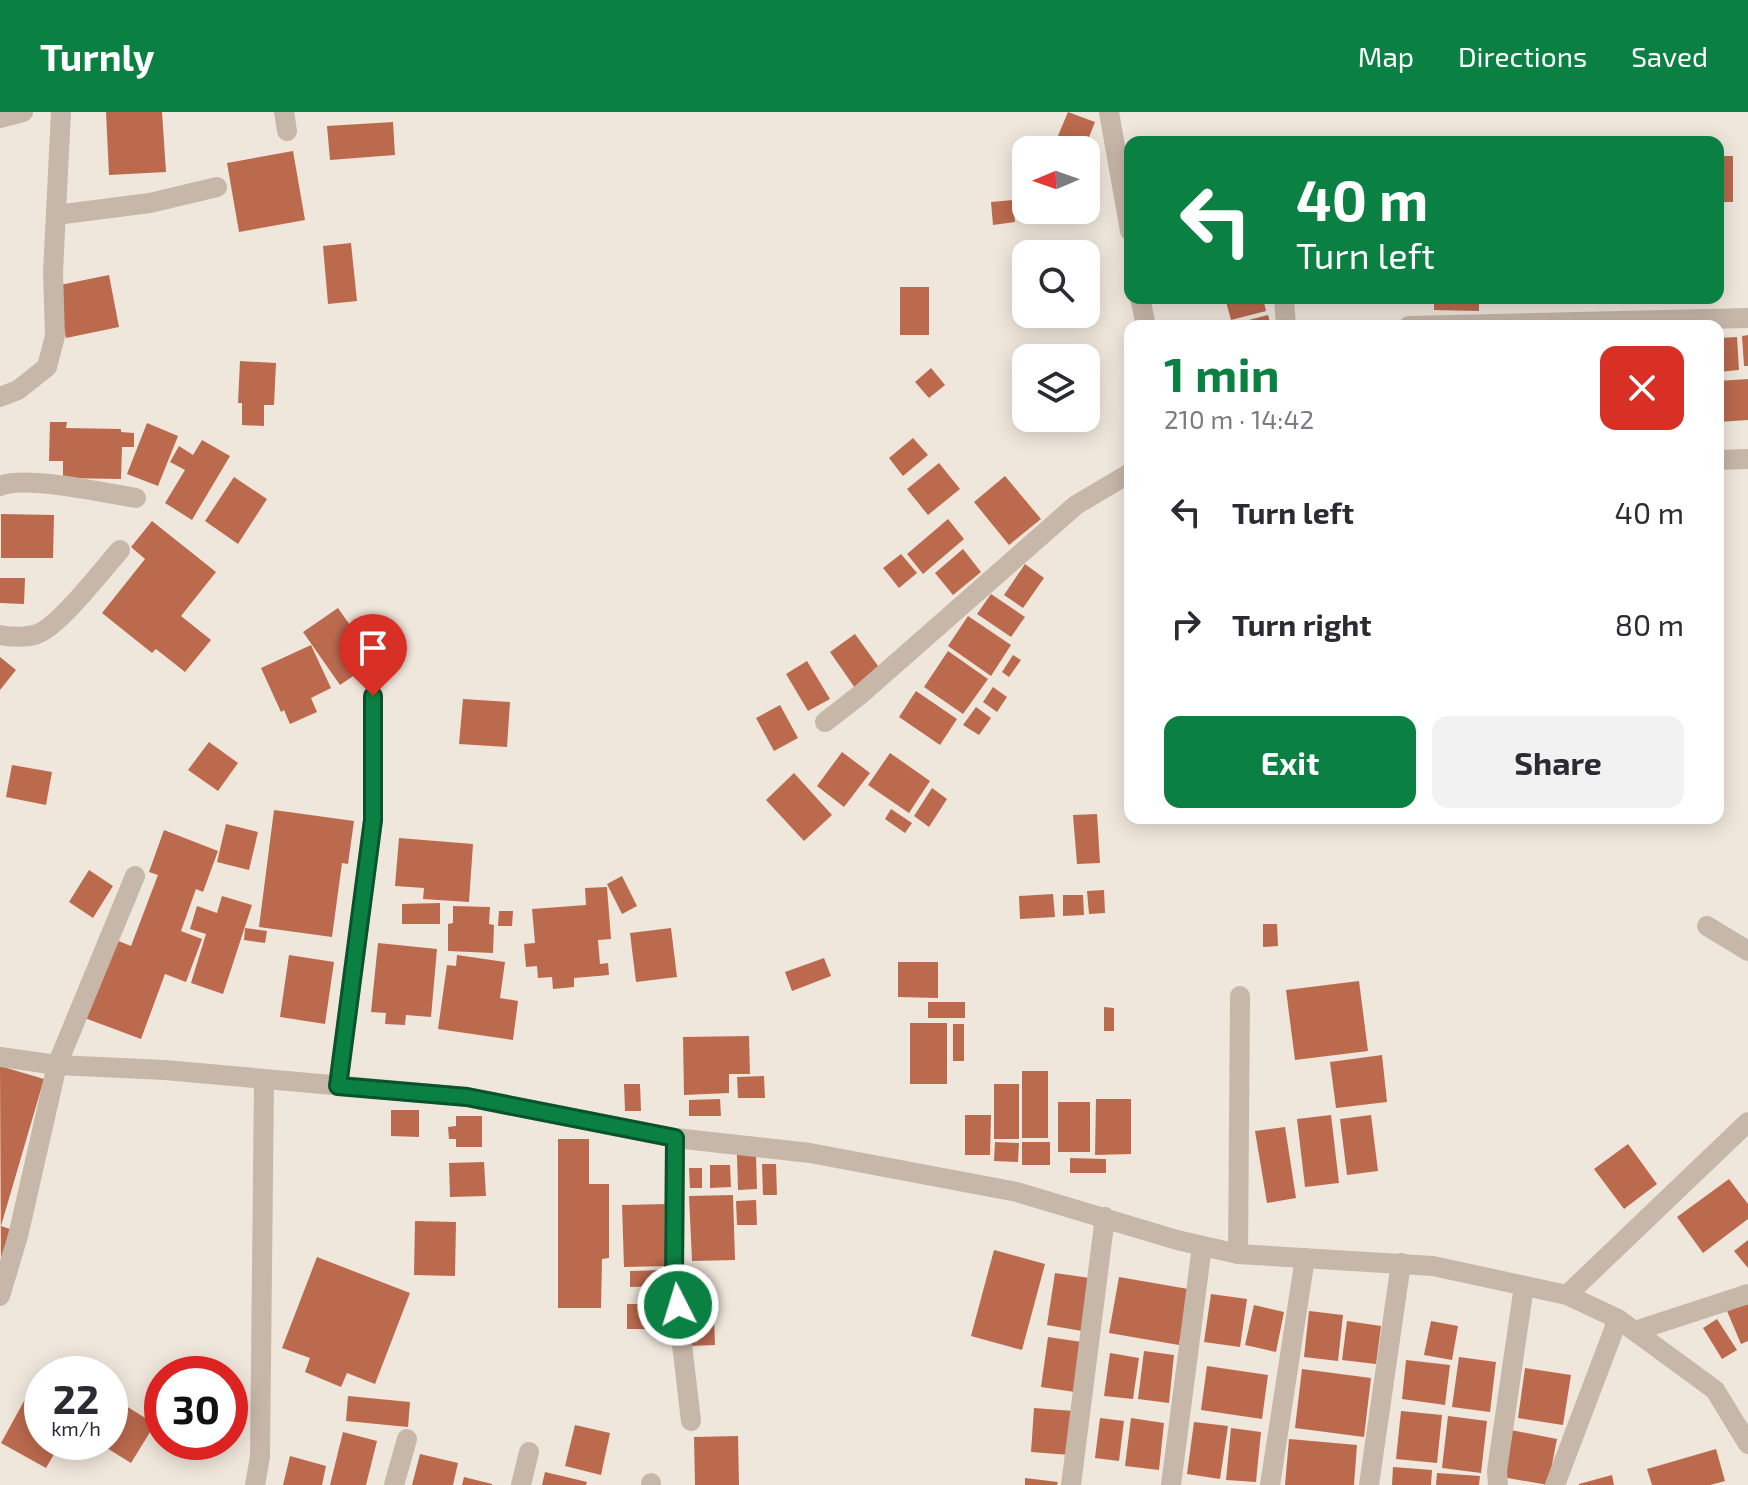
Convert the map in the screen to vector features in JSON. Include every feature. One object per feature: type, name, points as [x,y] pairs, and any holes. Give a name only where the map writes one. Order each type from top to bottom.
[{"type":"street","points":[[0,118],[23,112]]},
{"type":"street","points":[[0,397],[18,390],[47,367],[55,336],[53,272],[61,112]]},
{"type":"street","points":[[1109,112],[1124,197]]},
{"type":"street","points":[[56,215],[150,203],[217,187]]},
{"type":"street","points":[[1663,320],[1748,318]]},
{"type":"street","points":[[1724,460],[1748,459]]},
{"type":"street","points":[[825,722],[1076,505],[1124,477]]},
{"type":"street","points":[[0,486],[8,482],[32,483],[136,498]]},
{"type":"street","points":[[0,635],[39,634],[63,615],[120,550]]},
{"type":"street","points":[[338,1086],[373,820],[373,696]]},
{"type":"street","points":[[0,1296],[18,1236],[57,1065],[135,876]]},
{"type":"street","points":[[1707,926],[1748,951]]},
{"type":"street","points":[[1238,1254],[1240,996]]},
{"type":"street","points":[[0,1057],[57,1065],[165,1070],[467,1097],[675,1138],[810,1153],[1017,1192],[1238,1254],[1433,1266],[1567,1295],[1618,1319],[1715,1390],[1746,1436]]},
{"type":"street","points":[[255,1485],[260,1457],[264,1080]]},
{"type":"street","points":[[1567,1295],[1748,1122]]},
{"type":"street","points":[[675,1138],[674,1276],[691,1421]]},
{"type":"street","points":[[1071,1485],[1105,1217]]},
{"type":"street","points":[[1171,1485],[1202,1246]]},
{"type":"street","points":[[1270,1485],[1305,1258]]},
{"type":"street","points":[[1369,1485],[1401,1263]]},
{"type":"street","points":[[1498,1485],[1497,1471],[1524,1286]]},
{"type":"street","points":[[1635,1331],[1748,1294]]},
{"type":"street","points":[[1555,1485],[1618,1319]]},
{"type":"street","points":[[394,1485],[407,1439]]},
{"type":"street","points":[[521,1485],[529,1452]]},
{"type":"building","points":[[106,112],[162,112],[166,172],[109,175]]},
{"type":"building","points":[[1068,112],[1095,122],[1090,136],[1058,136]]},
{"type":"building","points":[[393,122],[395,155],[330,160],[327,126]]},
{"type":"building","points":[[293,151],[305,220],[239,232],[227,163]]},
{"type":"building","points":[[1724,156],[1733,156],[1733,202],[1724,202]]},
{"type":"building","points":[[1012,200],[1012,222],[993,225],[991,202]]},
{"type":"building","points":[[351,243],[357,301],[328,304],[323,246]]},
{"type":"building","points":[[109,275],[119,327],[66,338],[55,286]]},
{"type":"building","points":[[900,287],[929,287],[929,335],[900,335]]},
{"type":"building","points":[[1227,304],[1264,304],[1266,311],[1231,320]]},
{"type":"building","points":[[1434,304],[1479,304],[1479,311],[1434,310]]},
{"type":"building","points":[[1268,315],[1269,320],[1249,320]]},
{"type":"building","points":[[1748,335],[1748,366],[1744,366],[1742,336]]},
{"type":"building","points":[[1737,337],[1739,370],[1724,371],[1724,338]]},
{"type":"building","points":[[240,361],[276,363],[274,405],[264,405],[264,426],[242,425],[242,403],[238,403]]},
{"type":"building","points":[[931,368],[945,385],[929,398],[915,382]]},
{"type":"building","points":[[1748,379],[1748,420],[1724,422],[1724,381]]},
{"type":"building","points":[[50,422],[67,422],[66,428],[121,429],[121,432],[134,433],[134,447],[122,447],[121,479],[63,478],[63,461],[49,461]]},
{"type":"building","points":[[147,423],[178,436],[158,486],[127,474]]},
{"type":"building","points":[[913,438],[928,455],[903,476],[889,458]]},
{"type":"building","points":[[202,440],[230,456],[192,520],[165,503],[185,470],[170,462],[179,446],[193,455]]},
{"type":"building","points":[[939,463],[960,489],[928,515],[907,489]]},
{"type":"building","points":[[1005,476],[1041,519],[1009,545],[974,502]]},
{"type":"building","points":[[234,477],[267,499],[238,544],[205,521]]},
{"type":"building","points":[[1,514],[54,515],[53,558],[1,558]]},
{"type":"building","points":[[948,519],[964,539],[923,574],[907,554]]},
{"type":"building","points":[[152,521],[216,572],[181,616],[211,640],[185,672],[156,649],[152,653],[102,613],[145,559],[131,547]]},
{"type":"building","points":[[963,549],[981,572],[953,595],[935,573]]},
{"type":"building","points":[[901,554],[917,573],[899,588],[883,568]]},
{"type":"building","points":[[1025,564],[1044,578],[1023,608],[1004,595]]},
{"type":"building","points":[[0,578],[25,578],[24,604],[0,603]]},
{"type":"building","points":[[991,594],[1025,617],[1011,637],[977,614]]},
{"type":"building","points":[[338,608],[375,661],[340,685],[303,632]]},
{"type":"building","points":[[968,616],[1011,645],[991,676],[948,646]]},
{"type":"building","points":[[855,634],[881,670],[855,688],[830,652]]},
{"type":"building","points":[[311,645],[331,688],[311,698],[317,712],[290,724],[284,710],[281,712],[261,668]]},
{"type":"building","points":[[948,651],[988,679],[963,714],[924,687]]},
{"type":"building","points":[[1013,655],[1021,660],[1009,677],[1002,672]]},
{"type":"building","points":[[0,657],[16,670],[0,690]]},
{"type":"building","points":[[807,661],[830,699],[808,711],[786,674]]},
{"type":"building","points":[[993,687],[1007,697],[997,712],[983,702]]},
{"type":"building","points":[[916,691],[957,719],[940,745],[899,717]]},
{"type":"building","points":[[463,699],[510,702],[507,747],[459,744]]},
{"type":"building","points":[[780,705],[798,738],[774,751],[756,718]]},
{"type":"building","points":[[976,707],[991,718],[979,735],[963,725]]},
{"type":"building","points":[[209,742],[238,763],[218,791],[188,770]]},
{"type":"building","points":[[842,752],[870,773],[844,807],[817,786]]},
{"type":"building","points":[[890,753],[930,781],[909,813],[868,785]]},
{"type":"building","points":[[12,765],[52,772],[46,805],[6,797]]},
{"type":"building","points":[[794,773],[832,815],[804,841],[766,800]]},
{"type":"building","points":[[932,788],[947,799],[929,827],[914,816]]},
{"type":"building","points":[[891,809],[912,823],[905,833],[885,819]]},
{"type":"building","points":[[274,810],[354,821],[348,864],[342,863],[332,937],[259,927]]},
{"type":"building","points":[[1097,814],[1100,863],[1077,864],[1073,815]]},
{"type":"building","points":[[226,824],[258,832],[249,870],[217,862]]},
{"type":"building","points":[[164,830],[218,851],[203,892],[196,889],[181,931],[202,939],[186,982],[165,974],[141,1039],[82,1017],[111,938],[131,946],[158,875],[149,872]]},
{"type":"building","points":[[399,838],[473,844],[469,902],[423,899],[424,888],[395,886]]},
{"type":"building","points":[[89,870],[113,886],[93,918],[69,902]]},
{"type":"building","points":[[622,876],[637,906],[622,914],[607,884]]},
{"type":"building","points":[[607,887],[611,939],[598,940],[600,964],[608,963],[609,975],[574,978],[574,987],[553,989],[552,977],[538,978],[537,966],[526,967],[524,944],[535,943],[532,909],[586,905],[585,888]]},
{"type":"building","points":[[1104,890],[1105,913],[1089,914],[1087,891]]},
{"type":"building","points":[[1053,894],[1055,917],[1020,919],[1019,896]]},
{"type":"building","points":[[1063,895],[1083,895],[1084,915],[1063,916]]},
{"type":"building","points":[[222,896],[252,905],[223,994],[191,983],[206,934],[190,929],[197,906],[217,913]]},
{"type":"building","points":[[440,903],[440,924],[402,924],[402,904]]},
{"type":"building","points":[[453,906],[490,907],[489,924],[494,925],[493,953],[448,951],[448,924],[453,923]]},
{"type":"building","points":[[499,911],[513,911],[512,926],[498,926]]},
{"type":"building","points":[[1263,924],[1277,924],[1278,946],[1263,947]]},
{"type":"building","points":[[245,928],[267,931],[265,943],[244,940]]},
{"type":"building","points":[[671,928],[677,977],[636,982],[630,933]]},
{"type":"building","points":[[378,943],[437,949],[431,1017],[406,1015],[405,1025],[385,1024],[386,1013],[371,1012]]},
{"type":"building","points":[[289,955],[334,962],[325,1024],[280,1017]]},
{"type":"building","points":[[457,955],[505,962],[500,998],[518,1001],[513,1040],[438,1029],[447,965],[456,966]]},
{"type":"building","points":[[824,958],[831,976],[792,991],[785,972]]},
{"type":"building","points":[[898,962],[938,962],[938,998],[898,997]]},
{"type":"building","points":[[1359,981],[1368,1051],[1295,1060],[1286,990]]},
{"type":"building","points":[[928,1002],[965,1002],[965,1018],[928,1018]]},
{"type":"building","points":[[1104,1007],[1114,1008],[1114,1031],[1104,1031]]},
{"type":"building","points":[[910,1023],[947,1023],[947,1084],[910,1084]]},
{"type":"building","points":[[953,1024],[964,1024],[964,1061],[953,1061]]},
{"type":"building","points":[[749,1036],[750,1074],[729,1074],[729,1093],[684,1095],[683,1037]]},
{"type":"building","points":[[1382,1055],[1387,1102],[1336,1108],[1330,1062]]},
{"type":"building","points":[[0,1066],[44,1079],[1,1226],[10,1229],[1,1259]]},
{"type":"building","points":[[1022,1071],[1048,1071],[1048,1138],[1022,1138]]},
{"type":"building","points":[[764,1076],[765,1098],[738,1098],[737,1077]]},
{"type":"building","points":[[624,1084],[640,1084],[641,1111],[625,1111]]},
{"type":"building","points":[[994,1084],[1019,1084],[1019,1139],[994,1139]]},
{"type":"building","points":[[720,1099],[721,1116],[689,1116],[689,1100]]},
{"type":"building","points":[[1096,1099],[1131,1099],[1131,1154],[1095,1155]]},
{"type":"building","points":[[1058,1102],[1090,1102],[1090,1152],[1058,1152]]},
{"type":"building","points":[[391,1110],[419,1110],[419,1137],[391,1136]]},
{"type":"building","points":[[965,1115],[991,1115],[990,1155],[965,1155]]},
{"type":"building","points":[[1331,1115],[1339,1183],[1305,1187],[1297,1119]]},
{"type":"building","points":[[1371,1115],[1378,1171],[1347,1175],[1340,1119]]},
{"type":"building","points":[[456,1116],[482,1116],[482,1147],[456,1147],[456,1139],[449,1139],[448,1127],[456,1126]]},
{"type":"building","points":[[1285,1127],[1296,1198],[1267,1203],[1255,1131]]},
{"type":"building","points":[[558,1139],[589,1139],[589,1184],[609,1184],[609,1258],[602,1259],[601,1308],[558,1308]]},
{"type":"building","points":[[995,1142],[1019,1143],[1018,1162],[994,1161]]},
{"type":"building","points":[[1022,1142],[1050,1142],[1050,1165],[1022,1165]]},
{"type":"building","points":[[1628,1144],[1657,1184],[1624,1209],[1594,1169]]},
{"type":"building","points":[[737,1155],[756,1155],[757,1189],[738,1190]]},
{"type":"building","points":[[1070,1158],[1106,1159],[1106,1173],[1070,1173]]},
{"type":"building","points":[[484,1162],[486,1196],[450,1197],[449,1163]]},
{"type":"building","points":[[762,1164],[776,1164],[777,1195],[763,1195]]},
{"type":"building","points":[[710,1165],[730,1165],[731,1187],[710,1188]]},
{"type":"building","points":[[689,1168],[702,1168],[702,1188],[690,1188]]},
{"type":"building","points":[[1729,1179],[1748,1204],[1748,1219],[1703,1253],[1677,1217]]},
{"type":"building","points":[[733,1195],[735,1260],[692,1261],[689,1196]]},
{"type":"building","points":[[756,1200],[757,1225],[737,1225],[736,1201]]},
{"type":"building","points":[[666,1204],[668,1266],[624,1267],[622,1205]]},
{"type":"building","points":[[415,1221],[456,1222],[455,1276],[414,1275]]},
{"type":"building","points":[[1748,1240],[1748,1268],[1734,1251]]},
{"type":"building","points":[[994,1250],[1045,1264],[1022,1350],[971,1336]]},
{"type":"building","points":[[317,1257],[410,1293],[375,1384],[347,1373],[341,1387],[305,1372],[310,1358],[282,1348]]},
{"type":"building","points":[[664,1270],[664,1286],[630,1287],[630,1271]]},
{"type":"building","points":[[1055,1273],[1090,1278],[1082,1331],[1047,1325]]},
{"type":"building","points":[[1119,1277],[1188,1289],[1179,1345],[1109,1333]]},
{"type":"building","points":[[1211,1294],[1247,1299],[1240,1347],[1204,1342]]},
{"type":"building","points":[[1748,1302],[1748,1341],[1741,1344],[1727,1311]]},
{"type":"building","points":[[627,1304],[647,1304],[648,1329],[627,1329]]},
{"type":"building","points":[[1254,1305],[1284,1312],[1276,1352],[1245,1345]]},
{"type":"building","points":[[1309,1311],[1343,1315],[1338,1361],[1304,1357]]},
{"type":"building","points":[[714,1317],[715,1345],[690,1346],[689,1318]]},
{"type":"building","points":[[1717,1319],[1737,1350],[1722,1359],[1703,1328]]},
{"type":"building","points":[[1347,1321],[1381,1326],[1376,1364],[1342,1360]]},
{"type":"building","points":[[1431,1321],[1458,1326],[1452,1360],[1424,1355]]},
{"type":"building","points":[[1048,1337],[1082,1342],[1075,1392],[1041,1387]]},
{"type":"building","points":[[1144,1351],[1174,1355],[1169,1403],[1138,1399]]},
{"type":"building","points":[[1110,1353],[1139,1358],[1133,1399],[1104,1396]]},
{"type":"building","points":[[1459,1357],[1496,1362],[1490,1412],[1452,1407]]},
{"type":"building","points":[[1406,1360],[1450,1365],[1445,1405],[1402,1399]]},
{"type":"building","points":[[1207,1366],[1268,1375],[1262,1419],[1201,1410]]},
{"type":"building","points":[[1525,1368],[1571,1375],[1563,1425],[1518,1418]]},
{"type":"building","points":[[1302,1369],[1371,1378],[1364,1437],[1295,1428]]},
{"type":"building","points":[[348,1396],[410,1402],[408,1427],[346,1421]]},
{"type":"building","points":[[24,1401],[24,1456],[1,1443]]},
{"type":"building","points":[[128,1407],[144,1417],[144,1442],[131,1463],[126,1460]]},
{"type":"building","points":[[1034,1408],[1074,1411],[1071,1455],[1031,1452]]},
{"type":"building","points":[[1401,1411],[1442,1415],[1437,1463],[1396,1459]]},
{"type":"building","points":[[1448,1416],[1487,1421],[1481,1473],[1442,1468]]},
{"type":"building","points":[[1100,1418],[1124,1421],[1119,1461],[1095,1458]]},
{"type":"building","points":[[1131,1418],[1164,1423],[1159,1470],[1125,1466]]},
{"type":"building","points":[[1194,1422],[1228,1426],[1220,1479],[1187,1474]]},
{"type":"building","points":[[575,1425],[610,1433],[601,1475],[565,1466]]},
{"type":"building","points":[[1231,1428],[1261,1432],[1256,1482],[1226,1480]]},
{"type":"building","points":[[1511,1430],[1557,1439],[1548,1485],[1502,1477]]},
{"type":"building","points":[[343,1432],[377,1441],[366,1485],[330,1485]]},
{"type":"building","points":[[738,1436],[739,1485],[695,1485],[694,1437]]},
{"type":"building","points":[[1289,1439],[1357,1445],[1354,1485],[1285,1485]]},
{"type":"building","points":[[1716,1449],[1725,1481],[1710,1485],[1652,1485],[1647,1469]]},
{"type":"building","points":[[420,1454],[458,1463],[453,1485],[412,1485]]},
{"type":"building","points":[[290,1456],[326,1466],[322,1485],[283,1485]]},
{"type":"building","points":[[32,1460],[51,1460],[46,1468]]},
{"type":"building","points":[[1393,1467],[1432,1470],[1431,1485],[1392,1485]]},
{"type":"building","points":[[545,1472],[587,1482],[586,1485],[542,1485]]},
{"type":"building","points":[[1437,1473],[1480,1476],[1479,1485],[1436,1485]]},
{"type":"building","points":[[1612,1475],[1614,1485],[1579,1485],[1579,1484]]},
{"type":"building","points":[[464,1477],[492,1484],[492,1485],[462,1485]]},
{"type":"building","points":[[1025,1478],[1058,1482],[1057,1485],[1025,1485]]},
{"type":"route","points":[[373,696],[373,820],[338,1086],[467,1097],[675,1138],[674,1276],[678,1305]]}]
